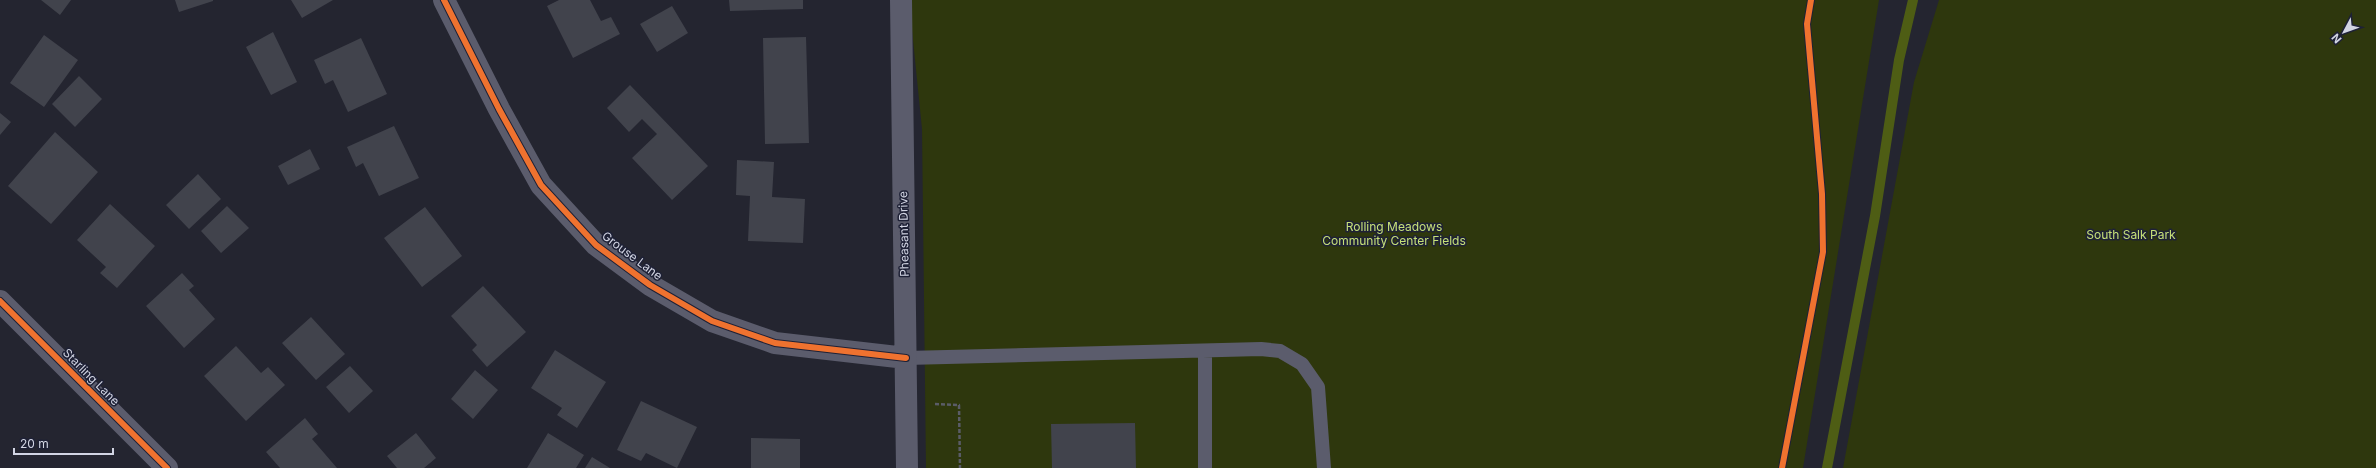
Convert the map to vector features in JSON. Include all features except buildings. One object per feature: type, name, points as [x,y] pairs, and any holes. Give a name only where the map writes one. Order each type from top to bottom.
[{"type":"street","name":"Grouse Lane","points":[[444,0],[499,109],[541,185],[596,245],[650,286],[712,321],[775,343],[906,358]]},
{"type":"street","name":"Pheasant Drive","points":[[901,0],[907,468]]},
{"type":"street","name":"Starling Lane","points":[[0,301],[167,468]]},
{"type":"lane","points":[[906,358],[1261,349],[1280,351],[1302,364],[1318,387],[1324,468]]},
{"type":"lane","points":[[1204,468],[1205,351]]},
{"type":"path","points":[[906,403],[959,405],[960,468]]},
{"type":"green space","name":"Rolling Meadows Community Center Fields","points":[[909,0],[1879,0],[1803,468],[926,468],[922,129]]},
{"type":"green space","name":"South Salk Park","points":[[1939,0],[2376,0],[2376,468],[1843,468],[1914,82]]},
{"type":"waterway","points":[[1827,468],[1875,216],[1899,60],[1913,0]]},
{"type":"cycle path","points":[[444,0],[499,109],[541,185],[596,245],[650,285],[712,321],[775,343],[906,358]]},
{"type":"cycle path","points":[[1782,468],[1823,252],[1822,194],[1807,24],[1811,0]]},
{"type":"cycle path","points":[[0,301],[167,468]]}]
